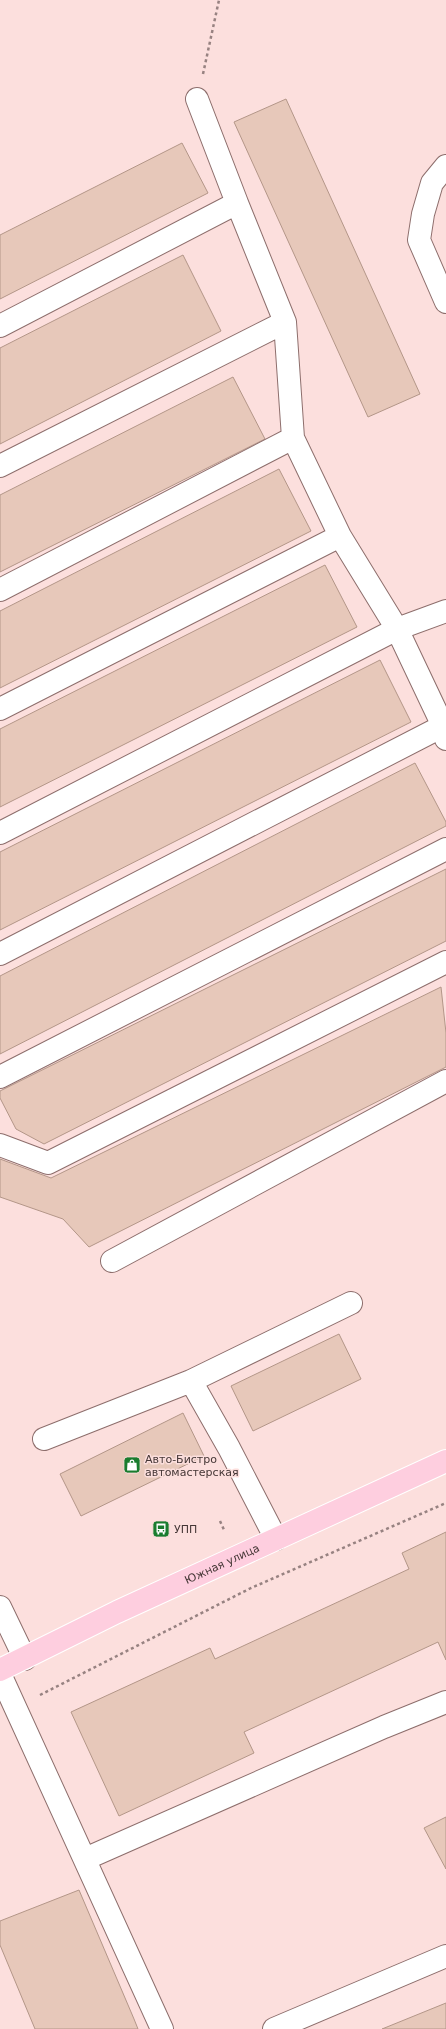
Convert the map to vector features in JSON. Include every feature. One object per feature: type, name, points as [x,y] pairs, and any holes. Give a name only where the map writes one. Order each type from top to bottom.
[{"type":"main road","name":"Южная улица","points":[[0,1670],[117,1612],[446,1461]]},
{"type":"street","points":[[0,954],[444,733],[398,629],[340,536],[293,438],[286,322],[197,100]]},
{"type":"street","points":[[446,166],[432,183],[423,214],[419,240],[446,302]]},
{"type":"street","points":[[0,326],[237,202]]},
{"type":"street","points":[[0,466],[286,322]]},
{"type":"street","points":[[0,590],[293,438]]},
{"type":"street","points":[[0,709],[340,536]]},
{"type":"street","points":[[0,833],[398,629],[446,611]]},
{"type":"street","points":[[0,1077],[446,849]]},
{"type":"street","points":[[0,1145],[48,1163],[446,962]]},
{"type":"street","points":[[112,1261],[446,1081]]},
{"type":"street","points":[[44,1439],[191,1380],[351,1303]]},
{"type":"street","points":[[191,1380],[230,1448],[276,1539]]},
{"type":"street","points":[[0,1607],[24,1659]]},
{"type":"street","points":[[0,1674],[162,2029]]},
{"type":"street","points":[[85,1859],[384,1727],[446,1702]]},
{"type":"street","points":[[274,2029],[446,1956]]},
{"type":"path","points":[[197,100],[219,0]]},
{"type":"path","points":[[16,1708],[251,1588],[446,1503]]},
{"type":"building","points":[[286,99],[420,394],[368,417],[234,122]]},
{"type":"building","points":[[182,143],[208,193],[0,299],[0,235]]},
{"type":"building","points":[[183,255],[221,331],[0,444],[0,348]]},
{"type":"building","points":[[233,377],[265,439],[0,572],[0,495]]},
{"type":"building","points":[[279,469],[311,531],[0,688],[0,611]]},
{"type":"building","points":[[325,565],[357,627],[0,807],[0,729]]},
{"type":"building","points":[[380,660],[411,722],[0,930],[0,852]]},
{"type":"building","points":[[415,763],[446,822],[446,826],[0,1054],[0,976]]},
{"type":"building","points":[[446,869],[446,941],[44,1144],[16,1129],[0,1098],[0,1091]]},
{"type":"building","points":[[441,987],[446,1033],[446,1067],[89,1247],[63,1219],[0,1197],[0,1159],[51,1178]]},
{"type":"building","name":"Авто-Бистро автомастерская","points":[[339,1334],[361,1379],[253,1431],[231,1386]]},
{"type":"building","name":"Авто-Бистро автомастерская","points":[[183,1413],[204,1456],[81,1516],[60,1474]]},
{"type":"building","points":[[446,1532],[446,1660],[438,1642],[244,1732],[254,1753],[119,1816],[71,1712],[210,1648],[215,1659],[409,1569],[402,1553]]},
{"type":"building","points":[[446,1817],[446,1869],[424,1828]]},
{"type":"building","points":[[79,1890],[138,2029],[35,2029],[0,1945],[0,1921]]},
{"type":"building","points":[[446,2003],[446,2029],[382,2029]]},
{"type":"place","name":"Авто-Бистро автомастерская","points":[[132,1465]]},
{"type":"place","name":"УПП","points":[[161,1529]]}]
